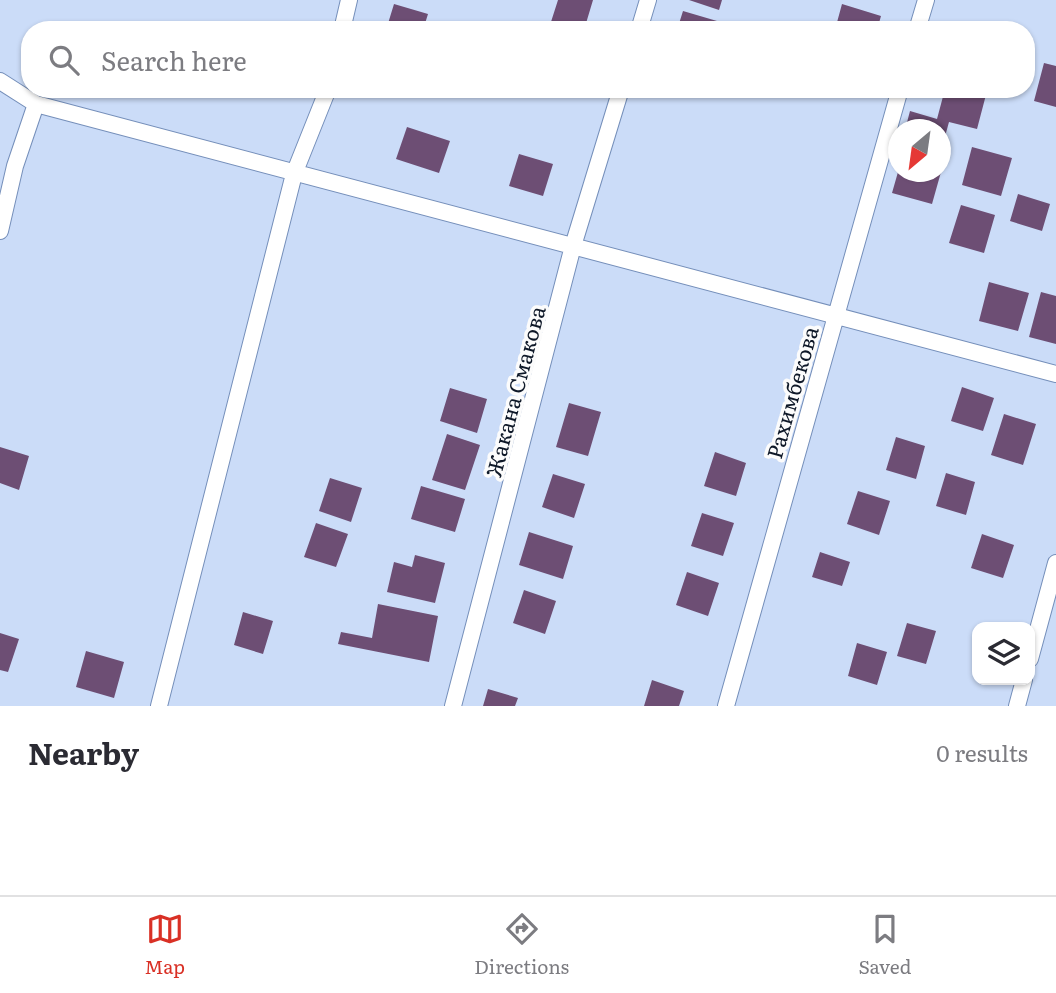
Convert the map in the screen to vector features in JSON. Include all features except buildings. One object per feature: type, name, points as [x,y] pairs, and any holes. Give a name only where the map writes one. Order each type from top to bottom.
[{"type":"street","points":[[344,21],[349,0]]},
{"type":"street","points":[[642,21],[648,0]]},
{"type":"street","points":[[920,21],[926,0]]},
{"type":"street","points":[[0,81],[21,94]]},
{"type":"street","points":[[27,98],[36,104],[294,174],[1056,374]]},
{"type":"street","points":[[159,706],[294,174],[324,98]]},
{"type":"street","name":"Жакана Смакова","points":[[453,706],[573,246],[618,98]]},
{"type":"street","name":"Рахимбекова","points":[[726,706],[897,98]]},
{"type":"street","points":[[0,231],[15,166],[36,104]]},
{"type":"street","points":[[1035,641],[1056,563]]},
{"type":"street","points":[[1017,706],[1023,685]]}]
